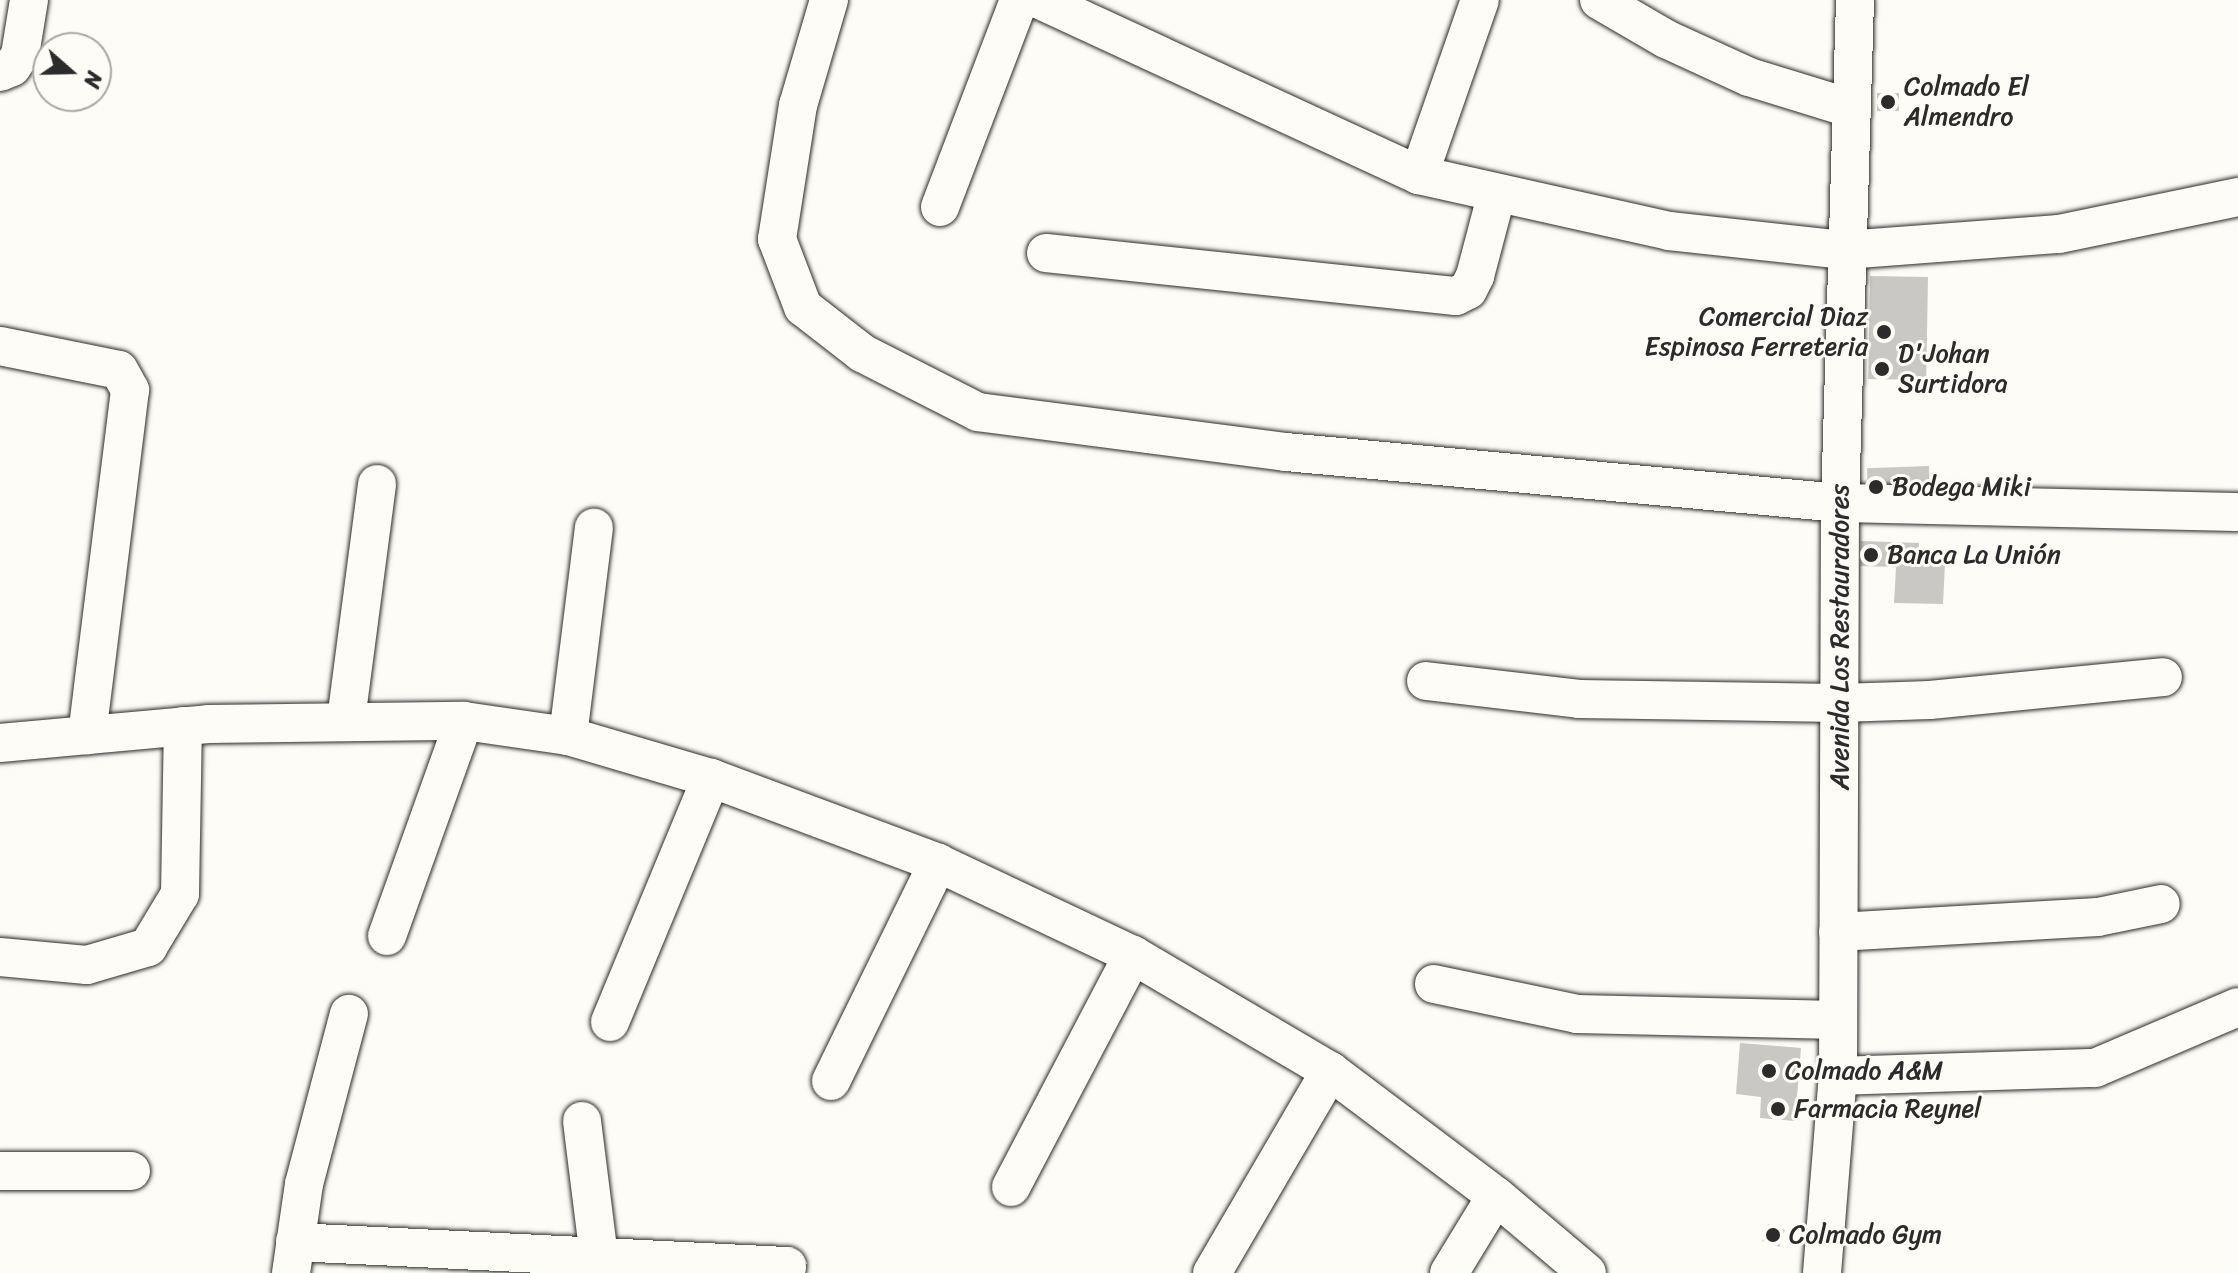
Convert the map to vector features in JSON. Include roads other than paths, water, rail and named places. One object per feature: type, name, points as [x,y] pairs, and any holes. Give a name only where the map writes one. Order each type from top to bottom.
[{"type":"street","points":[[0,72],[12,67],[20,55],[29,0]]},
{"type":"street","points":[[829,0],[798,105],[777,239],[803,307],[862,353],[978,412],[1286,452],[1840,503],[2238,512]]},
{"type":"street","points":[[940,207],[1019,0]]},
{"type":"street","points":[[1040,0],[1419,175],[1669,231],[1845,250],[2059,234],[2238,197]]},
{"type":"street","points":[[1419,175],[1480,0]]},
{"type":"street","points":[[1599,0],[1666,39],[1749,77],[1850,108]]},
{"type":"street","name":"Avenida Los Restauradores","points":[[1822,1259],[1838,1076],[1840,503],[1850,108],[1858,1]]},
{"type":"street","points":[[1046,253],[1456,296],[1468,290],[1475,276],[1497,193]]},
{"type":"street","points":[[0,346],[119,370],[130,390],[87,735]]},
{"type":"street","points":[[346,720],[377,484]]},
{"type":"street","points":[[568,736],[594,528]]},
{"type":"street","points":[[1426,681],[1579,699],[1839,703],[1930,700],[2163,677]]},
{"type":"street","points":[[0,743],[183,726],[346,720],[464,721],[568,736],[711,778],[938,863],[1133,955],[1330,1071],[1496,1196],[1583,1272]]},
{"type":"street","points":[[387,936],[464,721]]},
{"type":"street","points":[[0,957],[87,965],[148,947],[180,894],[183,726]]},
{"type":"street","points":[[610,1022],[711,778]]},
{"type":"street","points":[[831,1081],[938,863]]},
{"type":"street","points":[[1838,932],[2098,917],[2161,904]]},
{"type":"street","points":[[1011,1187],[1133,955]]},
{"type":"street","points":[[1434,984],[1577,1014],[1838,1020]]},
{"type":"street","points":[[1838,1076],[2095,1068],[2238,1007]]},
{"type":"street","points":[[349,1014],[304,1184],[293,1257],[599,1267],[787,1266]]},
{"type":"street","points":[[1212,1273],[1330,1071]]},
{"type":"street","points":[[582,1121],[599,1267]]},
{"type":"street","points":[[0,1171],[131,1171]]},
{"type":"street","points":[[1449,1273],[1496,1196]]},
{"type":"street","points":[[1793,1273],[1822,1259]]},
{"type":"place","name":"Colmado El Almendro","points":[[1888,102]]},
{"type":"place","name":"Comercial Diaz Espinosa Ferreteria","points":[[1884,332]]},
{"type":"place","name":"D'Johan Surtidora","points":[[1882,369]]},
{"type":"place","name":"Bodega Miki","points":[[1876,487]]},
{"type":"place","name":"Banca La Unión","points":[[1871,555]]},
{"type":"place","name":"Colmado A&M","points":[[1769,1071]]},
{"type":"place","name":"Farmacia Reynel","points":[[1778,1109]]},
{"type":"place","name":"Colmado Gym","points":[[1773,1235]]}]
